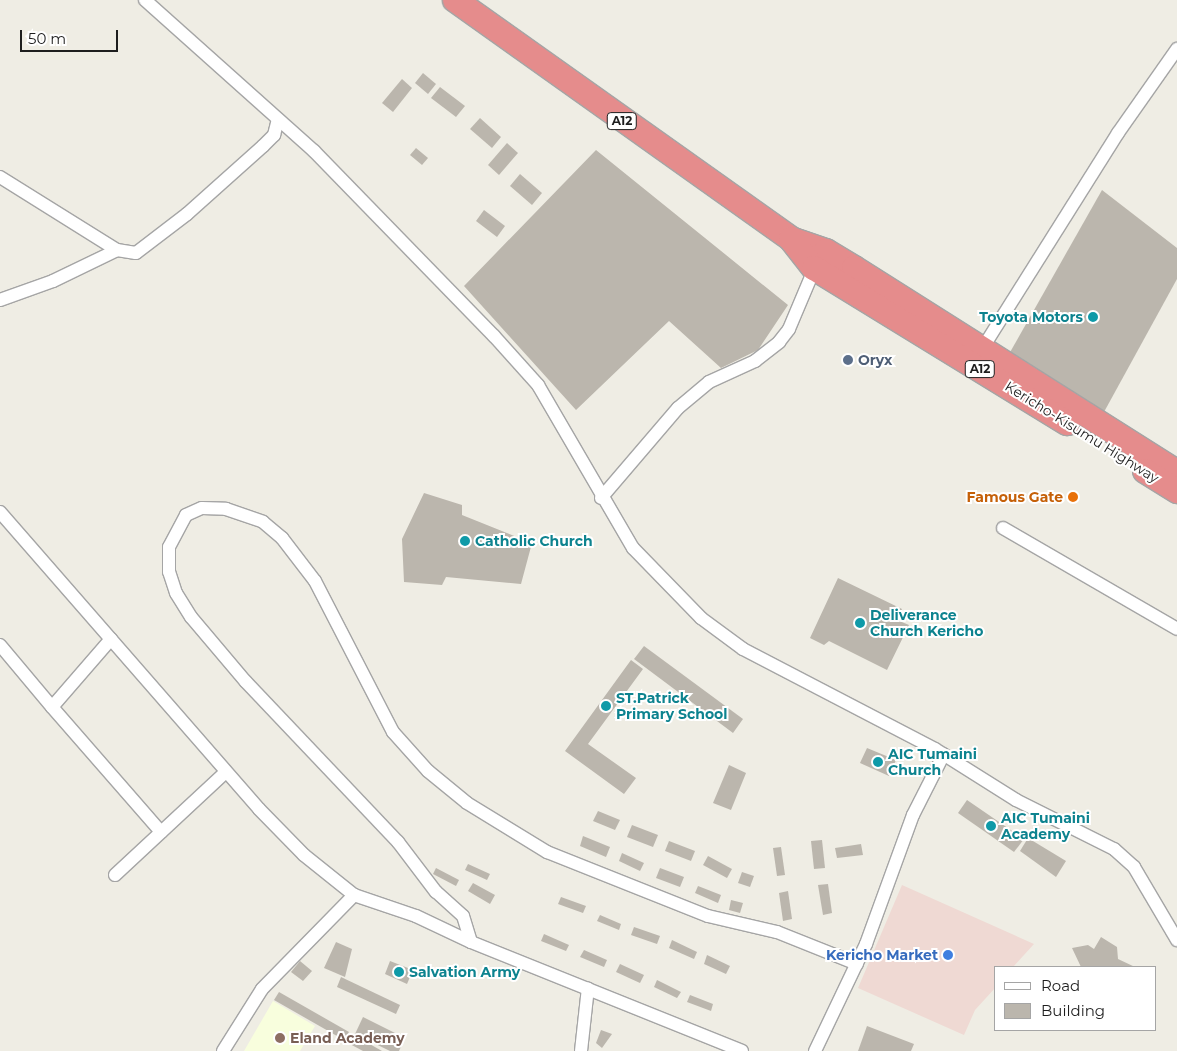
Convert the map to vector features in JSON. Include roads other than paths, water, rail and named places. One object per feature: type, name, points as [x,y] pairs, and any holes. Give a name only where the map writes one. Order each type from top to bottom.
[{"type":"highway","name":"Kericho-Kisumu Highway","points":[[455,0],[820,259],[1177,492]]},
{"type":"highway","name":"Kericho-Kisumu Highway","points":[[820,259],[982,348],[1177,472]]},
{"type":"street","points":[[145,0],[278,119],[438,277],[538,385],[572,439],[601,498],[634,548],[701,618],[743,649],[944,754],[1016,800],[1120,854],[1134,867],[1177,940]]},
{"type":"street","points":[[982,348],[1118,133],[1177,49]]},
{"type":"street","points":[[0,177],[117,250],[130,254],[140,251],[187,214],[263,146],[274,135],[278,119]]},
{"type":"street","points":[[0,300],[53,282],[117,250]]},
{"type":"street","points":[[601,498],[678,408],[709,382],[755,361],[779,342],[788,329],[820,259]]},
{"type":"street","points":[[471,942],[463,916],[436,892],[398,842],[246,682],[191,617],[176,594],[169,572],[169,547],[186,515],[202,508],[226,509],[263,522],[282,538],[314,581],[393,732],[428,771],[467,803],[546,852],[708,916],[777,932],[857,964]]},
{"type":"street","points":[[1,515],[226,772],[304,855],[354,895],[416,916],[471,942],[742,1051]]},
{"type":"street","points":[[1003,528],[1177,629]]},
{"type":"street","points":[[52,707],[111,640]]},
{"type":"street","points":[[0,645],[161,832]]},
{"type":"street","points":[[815,1051],[857,964],[913,815],[944,754]]},
{"type":"street","points":[[115,875],[226,772]]},
{"type":"street","points":[[223,1051],[262,989],[354,895]]},
{"type":"street","points":[[580,1051],[588,988]]},
{"type":"place","name":"Toyota Motors","points":[[1093,317]]},
{"type":"place","name":"Oryx","points":[[848,360]]},
{"type":"place","name":"Famous Gate","points":[[1073,497]]},
{"type":"place","name":"Catholic Church","points":[[465,541]]},
{"type":"place","name":"Deliverance Church Kericho","points":[[860,623]]},
{"type":"place","name":"ST.Patrick Primary School","points":[[606,706]]},
{"type":"place","name":"AIC Tumaini Church","points":[[878,762]]},
{"type":"place","name":"AIC Tumaini Academy","points":[[991,826]]},
{"type":"place","name":"Kericho Market","points":[[948,955]]},
{"type":"place","name":"Salvation Army","points":[[399,972]]},
{"type":"place","name":"Eland Academy","points":[[280,1038]]}]
